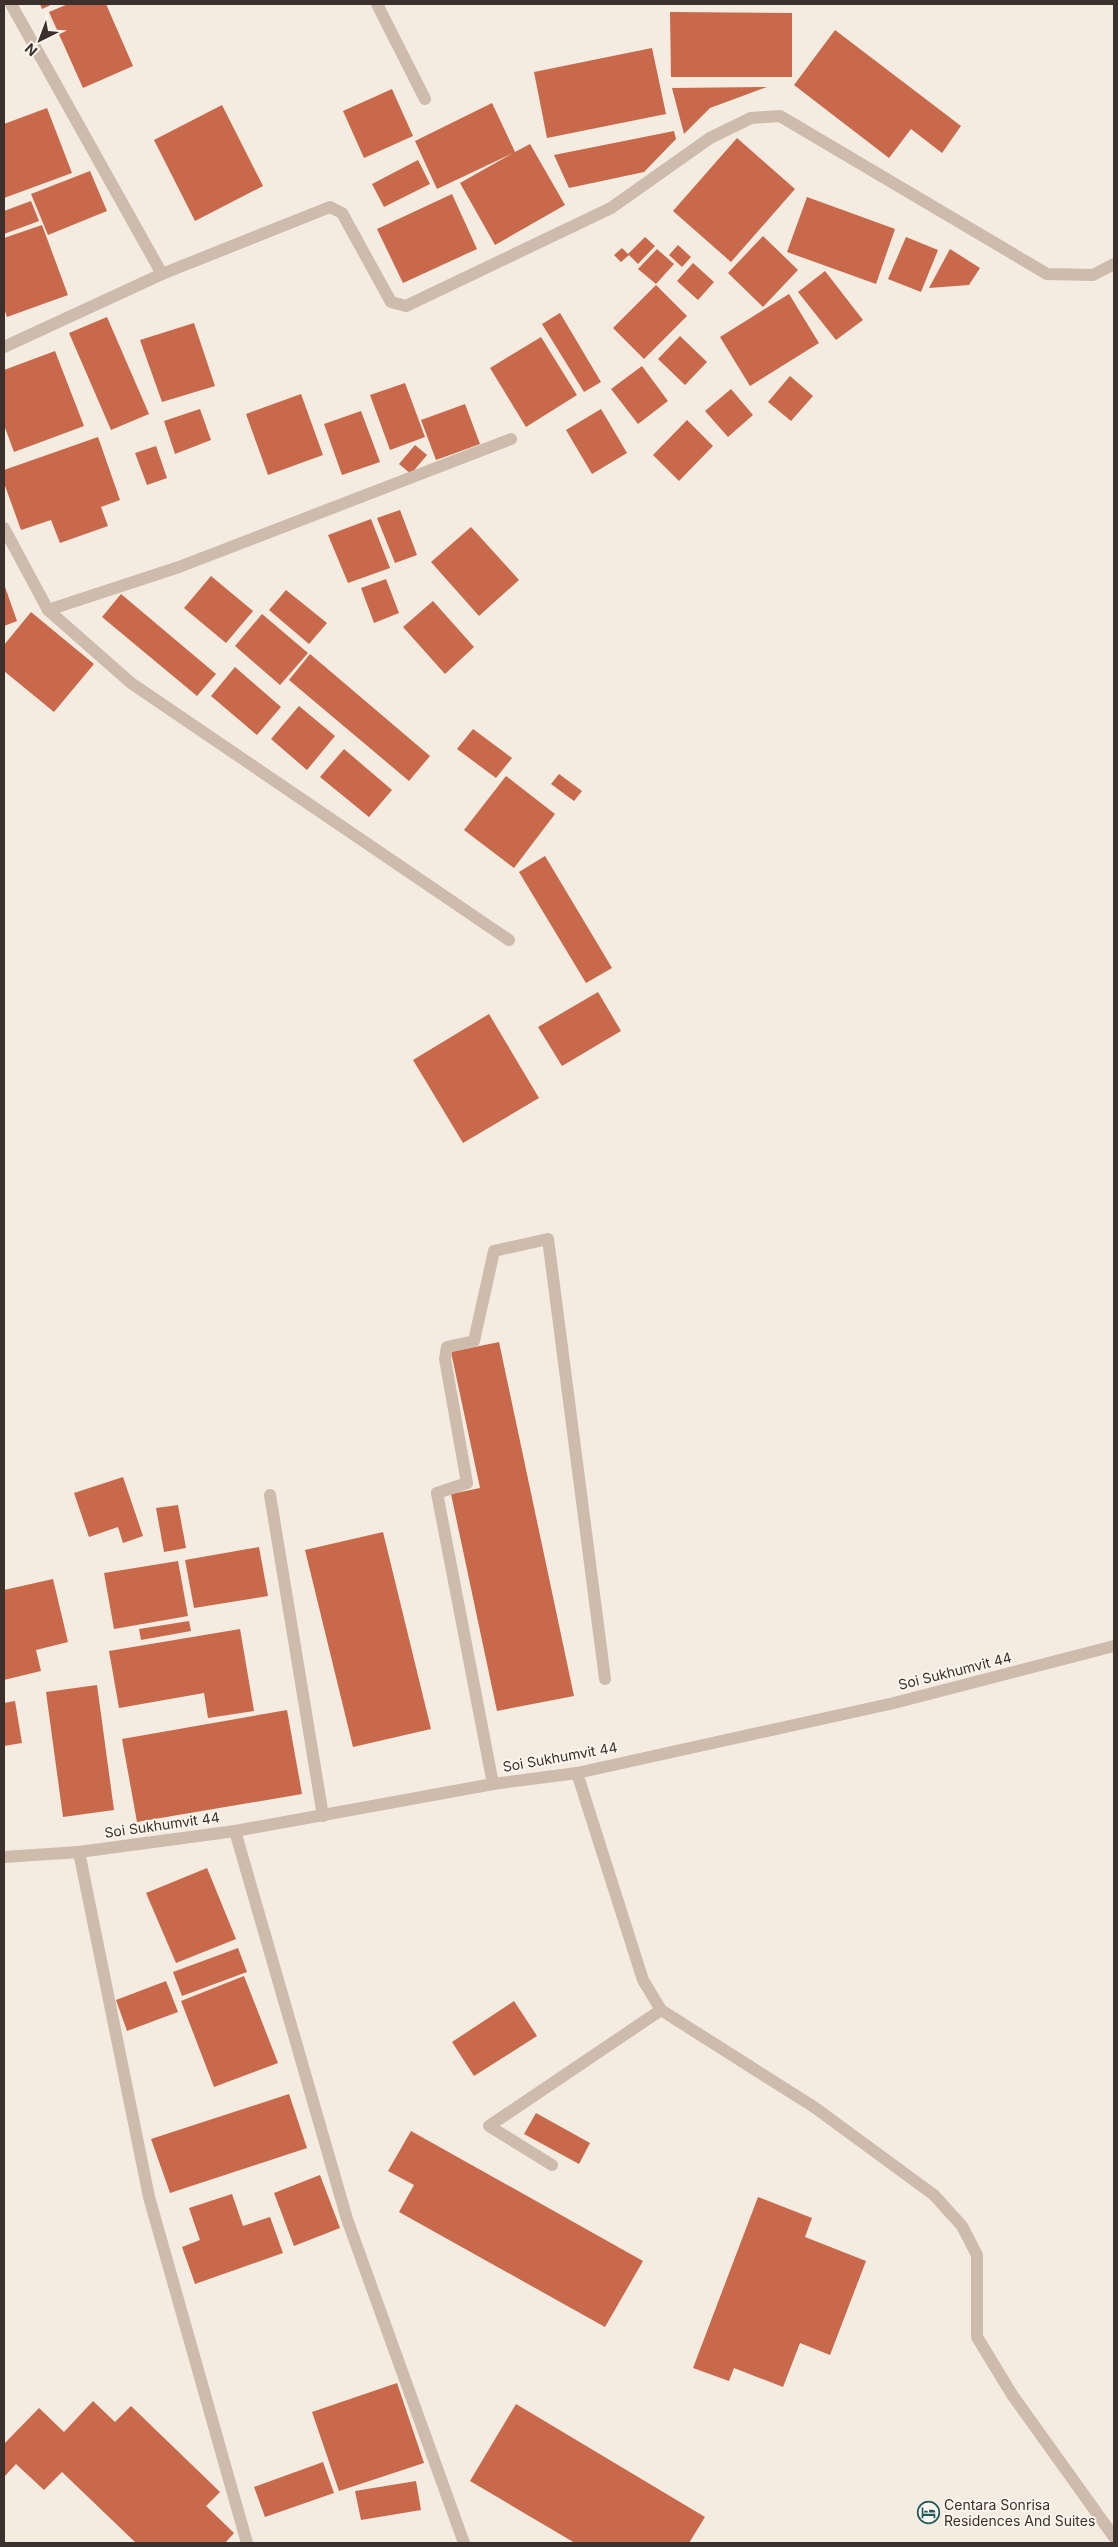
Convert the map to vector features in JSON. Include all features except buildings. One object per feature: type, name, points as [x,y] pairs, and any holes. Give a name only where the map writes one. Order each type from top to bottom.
[{"type":"street","points":[[11,4],[162,274]]},
{"type":"street","points":[[377,4],[425,99]]},
{"type":"street","points":[[4,347],[162,274],[330,207],[342,213],[391,302],[406,306],[611,208],[710,138],[751,118],[780,116],[1047,274],[1093,275],[1114,264]]},
{"type":"street","points":[[48,610],[179,567],[511,439]]},
{"type":"street","points":[[4,528],[48,610],[130,683],[509,940]]},
{"type":"street","points":[[494,1784],[436,1493],[467,1483],[445,1359],[447,1347],[474,1341],[494,1250],[548,1240],[605,1679]]},
{"type":"street","points":[[270,1495],[323,1816]]},
{"type":"street","name":"Soi Sukhumvit 44","points":[[4,1857],[79,1852],[235,1831],[494,1784],[576,1773],[894,1703],[1114,1646]]},
{"type":"street","points":[[576,1773],[643,1980],[660,2010],[814,2107],[934,2195],[962,2226],[977,2255],[977,2337],[1013,2396],[1114,2538]]},
{"type":"street","points":[[235,1831],[347,2219],[464,2543]]},
{"type":"street","points":[[79,1852],[148,2197],[247,2543]]},
{"type":"street","points":[[552,2165],[489,2126],[660,2010]]},
{"type":"place","name":"Centara Sonrisa Residences And Suites","points":[[928,2513]]}]
